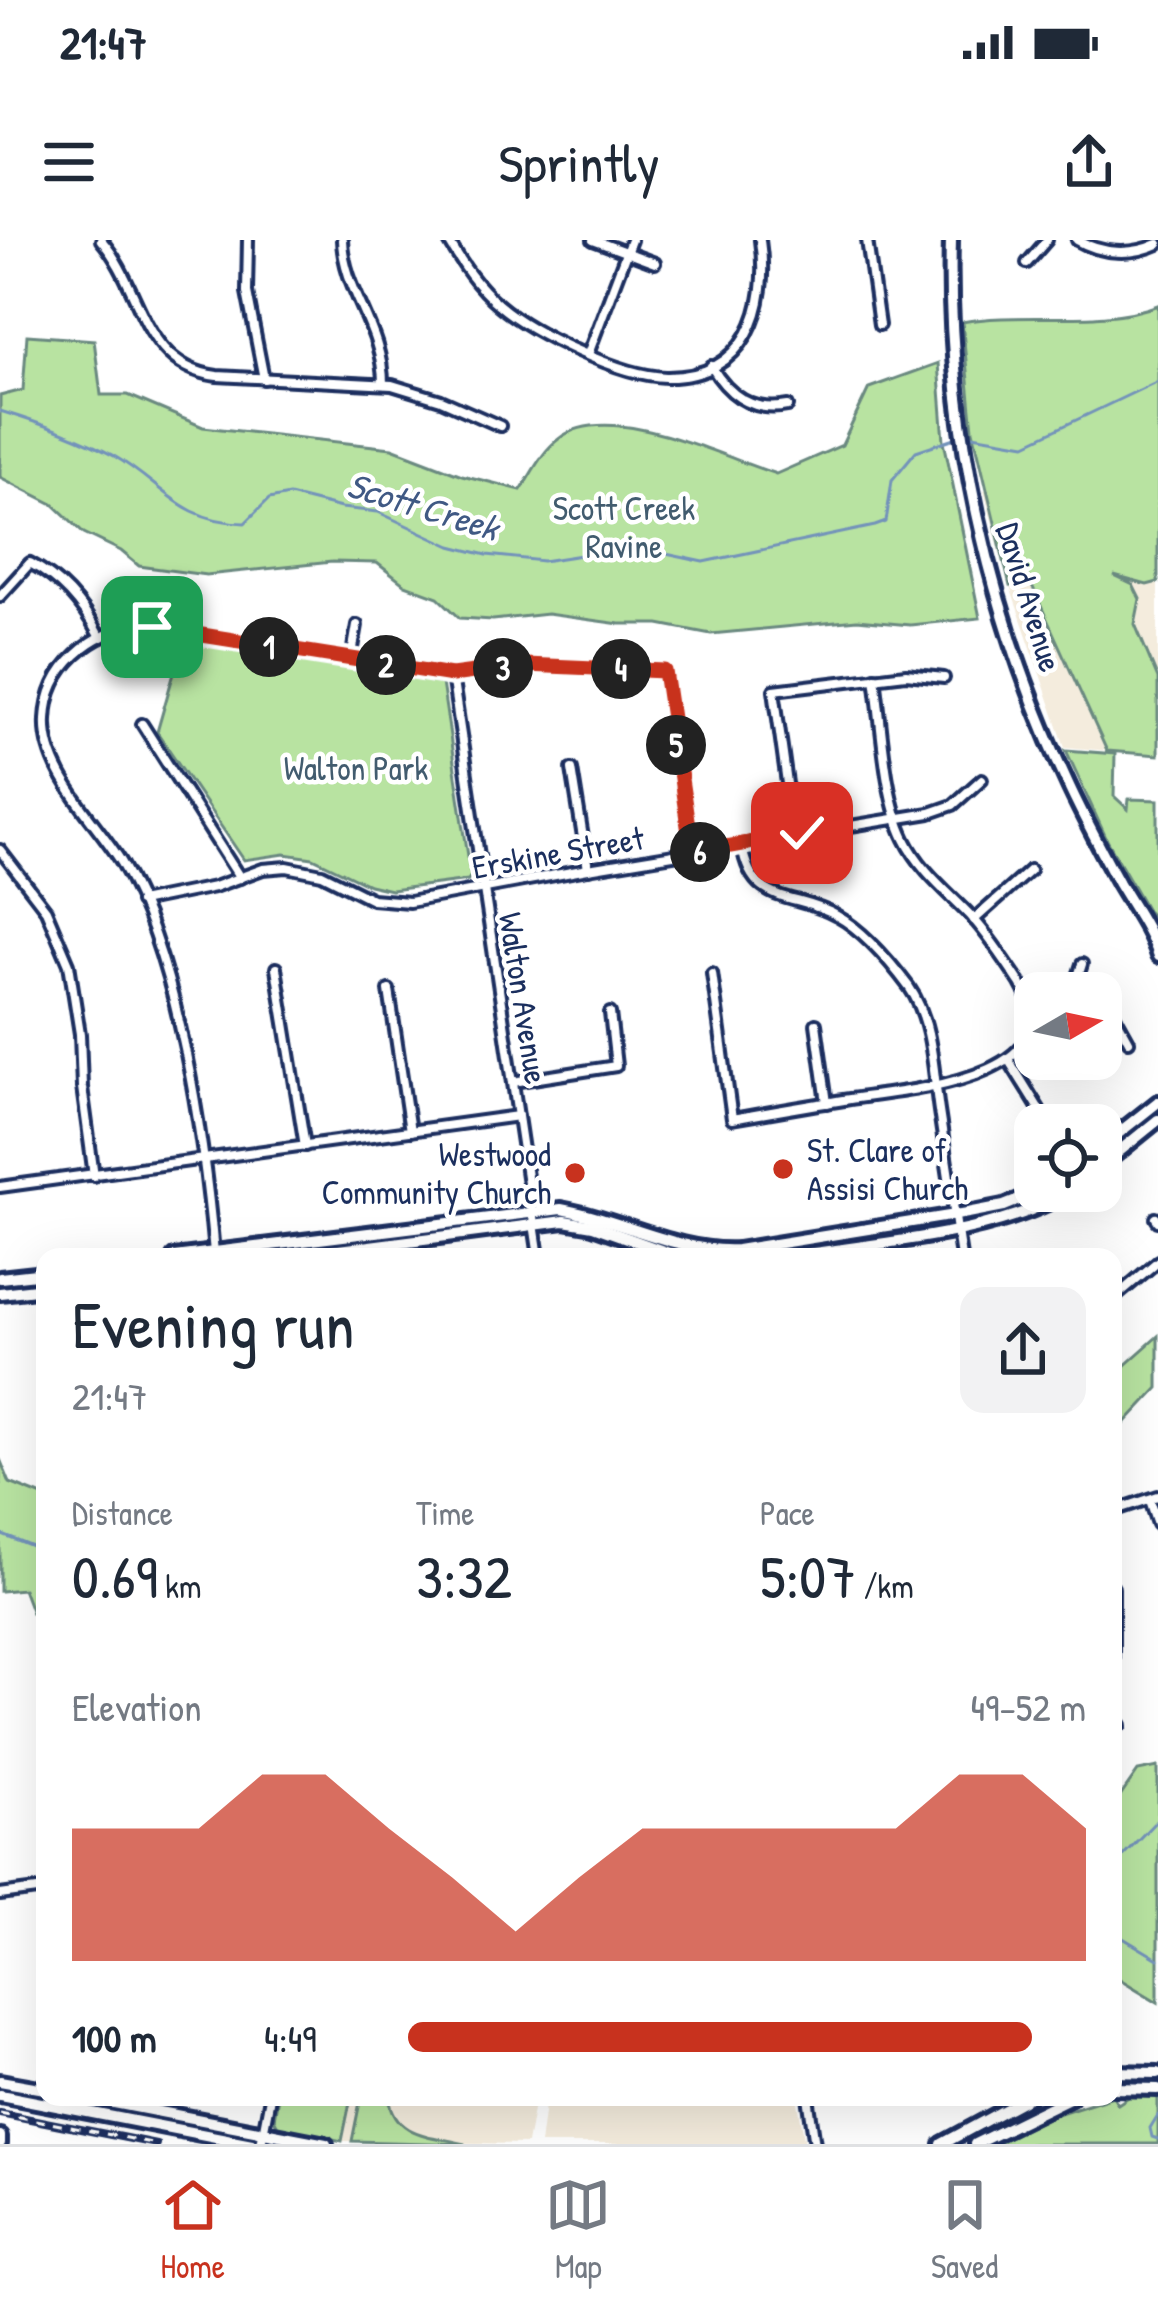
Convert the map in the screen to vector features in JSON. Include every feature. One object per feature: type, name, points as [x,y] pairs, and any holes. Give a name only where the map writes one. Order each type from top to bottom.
[{"type":"main road","name":"David Avenue","points":[[951,240],[954,358],[979,523],[1020,665],[1062,772],[1157,949]]},
{"type":"main road","points":[[1122,1130],[1158,1102]]},
{"type":"main road","points":[[1122,1149],[1158,1120]]},
{"type":"main road","points":[[745,1248],[954,1216],[1014,1202]]},
{"type":"main road","points":[[340,1248],[561,1209],[600,1216],[698,1248]]},
{"type":"main road","points":[[843,1248],[956,1230],[1029,1212]]},
{"type":"main road","points":[[266,1248],[534,1217],[593,1226],[655,1248]]},
{"type":"main road","points":[[0,1278],[36,1274]]},
{"type":"main road","points":[[0,1293],[36,1289]]},
{"type":"main road","points":[[1122,2072],[1158,2073]]},
{"type":"main road","points":[[0,2081],[36,2088]]},
{"type":"main road","points":[[1122,2088],[1158,2089]]},
{"type":"main road","points":[[0,2095],[36,2101]]},
{"type":"main road","points":[[63,2106],[259,2140],[326,2144]]},
{"type":"main road","points":[[120,2106],[259,2140]]},
{"type":"main road","points":[[942,2144],[1011,2106]]},
{"type":"main road","points":[[975,2144],[1051,2106]]},
{"type":"street","points":[[101,240],[120,267],[155,341],[171,358],[204,374],[383,384],[428,395],[500,426]]},
{"type":"street","points":[[248,240],[247,292],[264,379]]},
{"type":"street","points":[[342,240],[345,266],[379,343],[383,384]]},
{"type":"street","points":[[448,240],[497,304],[530,328],[588,354],[665,377],[711,366],[746,337],[759,312],[765,277],[760,240]]},
{"type":"street","points":[[592,240],[655,263]]},
{"type":"street","points":[[588,354],[631,240]]},
{"type":"street","points":[[867,240],[879,326]]},
{"type":"street","points":[[1027,263],[1047,240]]},
{"type":"street","points":[[1076,240],[1106,251],[1129,252],[1158,244]]},
{"type":"street","points":[[711,366],[729,390],[751,406],[765,410],[788,406]]},
{"type":"street","points":[[0,596],[30,563],[68,592],[99,636]]},
{"type":"street","points":[[351,660],[357,625]]},
{"type":"street","points":[[213,1248],[187,1061],[140,902],[122,863],[61,772],[46,731],[48,702],[59,674],[99,636],[152,627],[452,675],[525,665],[665,671],[692,853]]},
{"type":"street","points":[[794,834],[774,690],[906,674],[944,678]]},
{"type":"street","name":"Walton Avenue","points":[[452,675],[538,1248]]},
{"type":"street","points":[[874,677],[897,818],[914,855],[974,920],[1014,978]]},
{"type":"street","points":[[142,724],[240,878]]},
{"type":"street","points":[[572,769],[588,868]]},
{"type":"street","name":"Erskine Street","points":[[140,902],[263,869],[301,868],[361,895],[395,903],[897,818],[953,805],[982,779]]},
{"type":"street","points":[[742,845],[749,871],[761,886],[782,899],[826,910],[844,920],[907,984],[925,1022],[959,1248]]},
{"type":"street","points":[[0,850],[46,910],[69,964],[94,1176]]},
{"type":"street","points":[[974,920],[1030,870]]},
{"type":"street","points":[[1079,972],[1082,964]]},
{"type":"street","points":[[276,968],[305,1146]]},
{"type":"street","points":[[712,973],[732,1118],[974,1077],[1014,1053]]},
{"type":"street","points":[[389,990],[410,1131]]},
{"type":"street","points":[[512,1082],[616,1066],[610,1013]]},
{"type":"street","points":[[816,1024],[827,1103]]},
{"type":"street","points":[[1122,1028],[1129,1041]]},
{"type":"street","points":[[1008,1059],[1036,1104]]},
{"type":"street","points":[[0,1187],[518,1115]]},
{"type":"street","points":[[1122,1291],[1158,1261]]},
{"type":"street","points":[[1122,1508],[1154,1498],[1158,1523]]},
{"type":"street","points":[[0,1895],[36,1890]]},
{"type":"street","points":[[259,2140],[268,2106]]},
{"type":"street","points":[[809,2106],[815,2144]]},
{"type":"street","points":[[984,2120],[992,2134]]},
{"type":"shaded area","points":[[1158,452],[1158,755],[1065,747],[1008,581],[984,490]]},
{"type":"shaded area","points":[[276,2106],[533,2106],[527,2144],[342,2141],[278,2127]]},
{"type":"shaded area","points":[[545,2106],[799,2106],[805,2144],[540,2144]]},
{"type":"green space","points":[[1158,305],[1158,582],[1147,585],[1114,576],[1133,585],[1140,599],[1135,624],[1158,679],[1158,755],[1107,751],[1026,573],[1019,585],[1010,586],[973,430],[962,322],[1112,315]]},
{"type":"green space","name":"Scott Creek Ravine","points":[[27,335],[94,340],[101,395],[128,395],[203,427],[392,448],[462,475],[521,490],[560,438],[582,428],[608,425],[667,436],[776,474],[842,445],[869,388],[938,363],[944,441],[980,618],[910,625],[857,620],[711,634],[659,624],[547,614],[460,618],[438,597],[405,585],[377,563],[332,562],[206,575],[139,566],[121,551],[84,533],[53,504],[0,477],[0,396],[23,390]]},
{"type":"green space","name":"Walton Park","points":[[183,641],[442,683],[468,880],[391,890],[369,885],[313,858],[285,854],[244,860],[157,732]]},
{"type":"green space","points":[[1066,750],[1115,754],[1114,796],[1128,809],[1129,799],[1158,800],[1158,909],[1150,915],[1108,842]]},
{"type":"green space","points":[[1158,1336],[1158,1388],[1122,1426],[1122,1368]]},
{"type":"green space","points":[[0,1459],[10,1483],[36,1493],[36,1617],[23,1589],[0,1591]]},
{"type":"green space","points":[[1158,1767],[1158,2002],[1122,1980],[1122,1794],[1138,1771]]},
{"type":"green space","points":[[1133,2094],[1158,2097],[1158,2144],[995,2144],[1051,2116],[1082,2106],[1122,2106]]},
{"type":"green space","points":[[276,2106],[349,2106],[342,2141],[278,2127]]},
{"type":"green space","points":[[359,2106],[392,2106],[407,2128],[466,2144],[352,2141]]},
{"type":"waterway","name":"Scott Creek","points":[[0,411],[100,449],[188,509],[223,521],[245,523],[269,499],[289,495],[378,512],[451,546],[487,555],[543,561],[633,547],[704,562],[886,522],[892,480],[916,451],[967,434],[1026,444],[1158,381]]},
{"type":"waterway","points":[[0,1534],[36,1548]]},
{"type":"waterway","points":[[1122,1857],[1158,1819]]},
{"type":"waterway","points":[[1122,1937],[1158,1959]]},
{"type":"waterway","points":[[1158,2115],[1150,2128],[1152,2137],[1158,2139]]},
{"type":"railway","points":[[0,2113],[156,2144]]},
{"type":"place","name":"St. Clare of Assisi Church","points":[[783,1169]]},
{"type":"place","name":"Westwood Community Church","points":[[575,1173]]},
{"type":"route","points":[[152,627],[452,675],[525,665],[665,671],[692,853],[802,833]]}]
